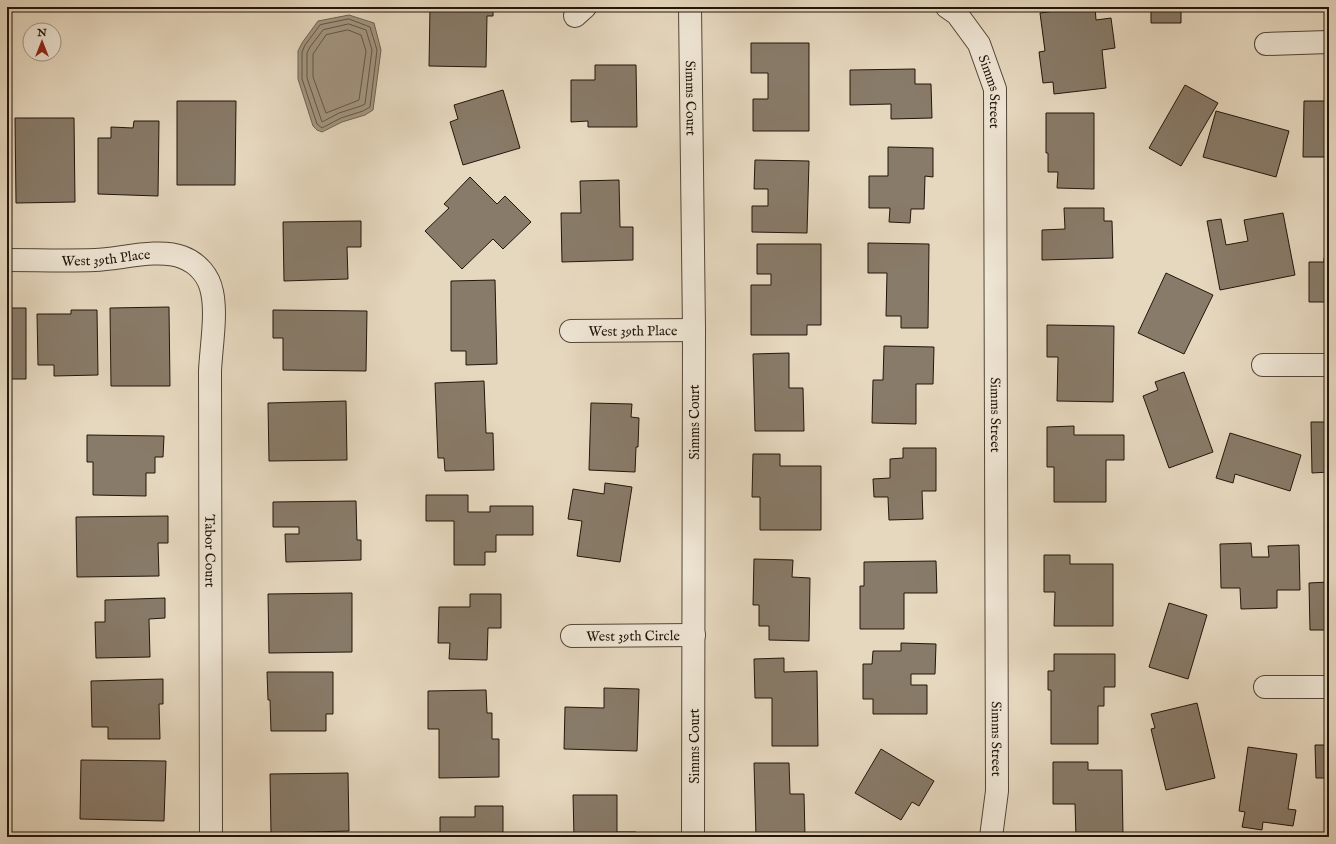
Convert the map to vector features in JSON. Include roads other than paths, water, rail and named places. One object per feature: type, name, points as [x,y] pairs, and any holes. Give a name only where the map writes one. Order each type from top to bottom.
[{"type":"street","name":"Simms Court","points":[[690,7],[694,330],[693,837]]},
{"type":"street","name":"Simms Street","points":[[955,9],[979,44],[995,89],[996,791],[991,837]]},
{"type":"street","points":[[1266,44],[1329,42]]},
{"type":"street","name":"West 39th Place","points":[[7,260],[95,260],[162,254],[182,257],[200,268]]},
{"type":"street","name":"Tabor Court","points":[[200,268],[209,282],[214,303],[210,371],[211,837]]},
{"type":"street","name":"West 39th Place","points":[[571,331],[694,330]]},
{"type":"street","points":[[1263,365],[1329,365]]},
{"type":"street","name":"West 39th Circle","points":[[572,636],[694,635]]},
{"type":"street","points":[[1265,687],[1329,687]]},
{"type":"water","points":[[349,15],[374,23],[381,50],[373,110],[365,115],[342,122],[322,132],[313,126],[298,79],[298,51],[318,21]]}]
